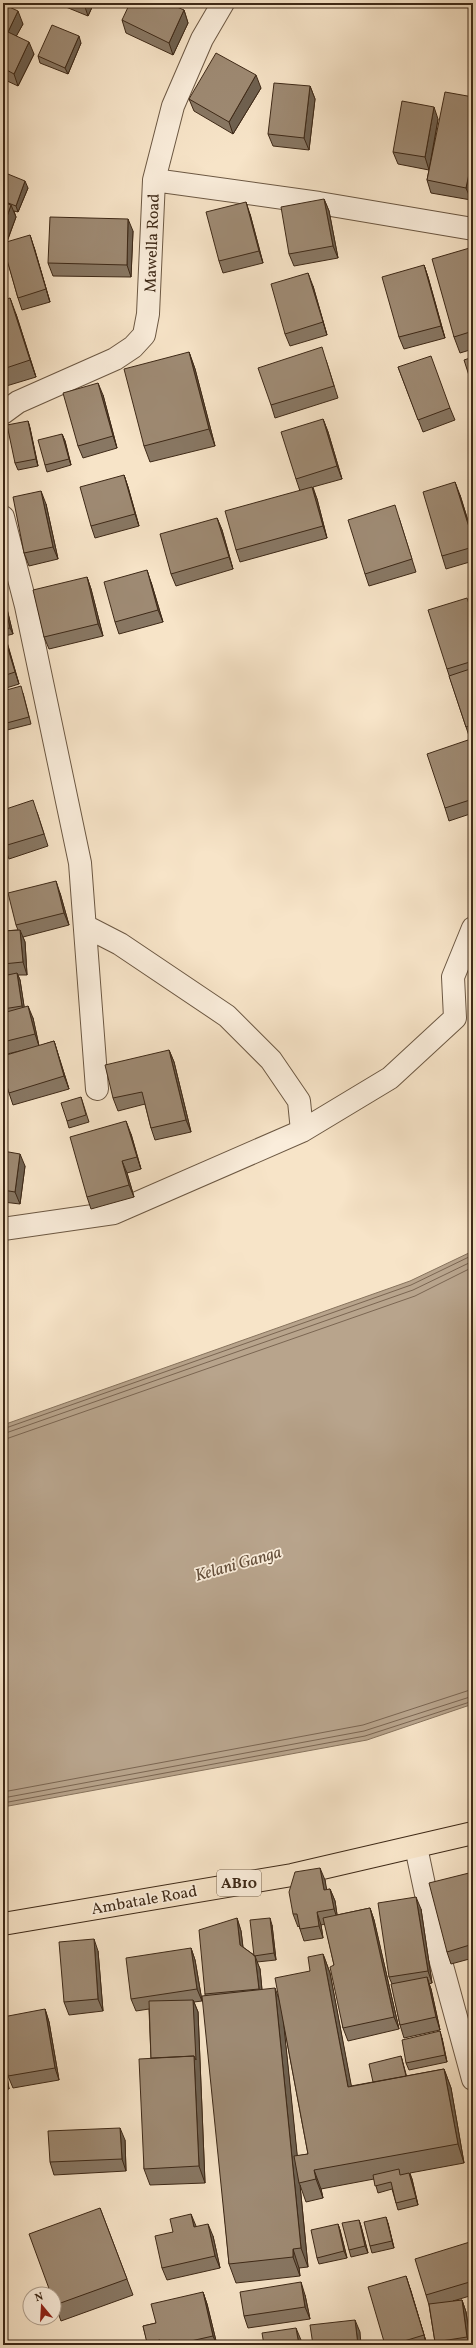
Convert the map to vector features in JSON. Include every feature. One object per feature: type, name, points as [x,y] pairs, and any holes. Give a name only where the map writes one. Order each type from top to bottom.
[{"type":"main road","name":"Ambatale Road","points":[[3,1924],[292,1875],[473,1833]]},
{"type":"street","name":"Mawella Road","points":[[3,413],[18,402],[115,359],[133,347],[144,334],[148,314],[154,180],[173,106],[202,39],[223,3]]},
{"type":"street","points":[[154,180],[319,203],[473,229]]},
{"type":"street","points":[[3,517],[26,606],[80,863],[97,1090]]},
{"type":"street","points":[[85,926],[120,944],[227,1016],[271,1060],[300,1101],[302,1131]]},
{"type":"street","points":[[3,1229],[114,1213],[302,1131],[390,1078],[455,1018],[453,977],[473,928]]},
{"type":"street","points":[[416,1846],[438,1951],[473,2079]]},
{"type":"water","name":"Kelani Ganga","points":[[473,1251],[473,1704],[367,1740],[3,1807],[3,1425],[410,1281]]},
{"type":"building","points":[[130,3],[168,3],[184,10],[169,43],[122,20]]},
{"type":"building","points":[[3,4],[18,11],[8,32],[29,42],[14,74],[3,68]]},
{"type":"building","points":[[52,25],[79,36],[65,68],[38,56]]},
{"type":"building","points":[[216,53],[256,75],[229,122],[189,99]]},
{"type":"building","points":[[274,83],[310,86],[304,138],[268,134]]},
{"type":"building","points":[[445,92],[473,97],[473,155],[466,188],[427,180]]},
{"type":"building","points":[[402,101],[434,107],[425,157],[393,152]]},
{"type":"building","points":[[3,172],[25,181],[16,206],[3,201]]},
{"type":"building","points":[[324,199],[333,246],[289,254],[281,207]]},
{"type":"building","points":[[3,202],[11,205],[3,228]]},
{"type":"building","points":[[246,202],[259,251],[219,261],[206,212]]},
{"type":"building","points":[[50,217],[128,219],[127,265],[48,263]]},
{"type":"building","points":[[30,235],[46,289],[18,298],[3,243]]},
{"type":"building","points":[[473,247],[473,331],[454,337],[432,259]]},
{"type":"building","points":[[424,265],[441,326],[399,337],[382,277]]},
{"type":"building","points":[[308,273],[323,322],[285,334],[271,284]]},
{"type":"building","points":[[10,298],[30,360],[3,369],[3,300]]},
{"type":"building","points":[[322,347],[334,386],[271,405],[258,368]]},
{"type":"building","points":[[189,352],[209,429],[144,446],[124,369]]},
{"type":"building","points":[[431,356],[450,408],[418,420],[398,367]]},
{"type":"building","points":[[473,357],[473,388],[464,360]]},
{"type":"building","points":[[98,383],[113,436],[78,446],[63,393]]},
{"type":"building","points":[[323,419],[337,466],[296,479],[281,432]]},
{"type":"building","points":[[28,421],[36,459],[15,463],[7,425]]},
{"type":"building","points":[[62,434],[69,459],[45,465],[38,440]]},
{"type":"building","points":[[124,475],[135,514],[91,526],[80,487]]},
{"type":"building","points":[[455,482],[473,540],[473,547],[442,556],[423,492]]},
{"type":"building","points":[[312,487],[323,526],[236,550],[225,511]]},
{"type":"building","points":[[41,491],[53,547],[24,553],[13,497]]},
{"type":"building","points":[[395,505],[412,559],[365,574],[348,520]]},
{"type":"building","points":[[217,518],[229,557],[171,574],[160,534]]},
{"type":"building","points":[[147,570],[158,610],[115,622],[104,582]]},
{"type":"building","points":[[87,577],[98,624],[44,637],[33,590]]},
{"type":"building","points":[[467,598],[473,616],[473,661],[447,669],[428,610]]},
{"type":"building","points":[[3,602],[10,628],[3,629]]},
{"type":"building","points":[[3,632],[15,672],[3,676]]},
{"type":"building","points":[[473,668],[473,724],[466,727],[449,676]]},
{"type":"building","points":[[21,686],[29,717],[3,724],[3,691]]},
{"type":"building","points":[[468,740],[473,754],[473,799],[445,808],[427,754]]},
{"type":"building","points":[[33,800],[44,834],[4,846],[3,810]]},
{"type":"building","points":[[56,881],[64,913],[16,925],[8,893]]},
{"type":"building","points":[[20,930],[23,962],[3,964],[3,931]]},
{"type":"building","points":[[17,973],[22,1006],[3,1009],[3,976]]},
{"type":"building","points":[[28,1006],[35,1034],[3,1042],[3,1013]]},
{"type":"building","points":[[54,1041],[64,1076],[9,1093],[3,1073],[3,1056]]},
{"type":"building","points":[[169,1050],[186,1120],[151,1128],[142,1092],[113,1098],[105,1065]]},
{"type":"building","points":[[81,1097],[86,1115],[67,1121],[61,1103]]},
{"type":"building","points":[[126,1121],[137,1157],[122,1161],[129,1185],[87,1197],[70,1137]]},
{"type":"building","points":[[3,1151],[20,1154],[15,1192],[3,1190]]},
{"type":"building","points":[[320,1868],[324,1890],[330,1889],[334,1909],[317,1912],[319,1926],[300,1929],[297,1914],[293,1914],[289,1892],[295,1872]]},
{"type":"building","points":[[473,1872],[473,1944],[447,1952],[429,1883]]},
{"type":"building","points":[[416,1897],[428,1971],[389,1977],[378,1903]]},
{"type":"building","points":[[370,1908],[394,2017],[343,2028],[330,1967],[334,1965],[323,1918]]},
{"type":"building","points":[[237,1918],[240,1945],[255,1956],[259,1989],[205,1994],[199,1930]]},
{"type":"building","points":[[270,1918],[274,1953],[254,1956],[250,1920]]},
{"type":"building","points":[[94,1939],[98,1999],[64,2002],[59,1942]]},
{"type":"building","points":[[191,1948],[197,1989],[131,1999],[126,1958]]},
{"type":"building","points":[[323,1954],[348,2087],[444,2069],[458,2144],[314,2170],[316,2179],[299,2183],[294,2156],[308,2154],[275,1978],[310,1971],[308,1957]]},
{"type":"building","points":[[427,1977],[436,2017],[400,2025],[391,1984]]},
{"type":"building","points":[[275,1988],[301,2248],[293,2249],[293,2257],[229,2264],[202,1996]]},
{"type":"building","points":[[193,2000],[196,2060],[194,2056],[151,2058],[149,2001]]},
{"type":"building","points":[[45,2009],[55,2068],[8,2076],[3,2044],[3,2017]]},
{"type":"building","points":[[440,2031],[445,2055],[406,2063],[402,2040]]},
{"type":"building","points":[[194,2056],[199,2166],[144,2169],[139,2059]]},
{"type":"building","points":[[401,2056],[406,2076],[373,2082],[369,2064]]},
{"type":"building","points":[[120,2128],[122,2159],[50,2162],[48,2131]]},
{"type":"building","points":[[399,2169],[400,2175],[409,2173],[416,2198],[396,2203],[391,2182],[375,2186],[373,2175]]},
{"type":"building","points":[[100,2208],[127,2279],[62,2302],[62,2286],[48,2286],[29,2234]]},
{"type":"building","points":[[191,2214],[194,2227],[208,2224],[215,2256],[162,2268],[155,2236],[173,2232],[170,2219]]},
{"type":"building","points":[[386,2217],[392,2241],[370,2246],[364,2222]]},
{"type":"building","points":[[359,2220],[365,2246],[349,2250],[342,2223]]},
{"type":"building","points":[[338,2224],[344,2251],[317,2258],[311,2230]]},
{"type":"building","points":[[473,2241],[473,2281],[426,2295],[415,2259]]},
{"type":"building","points":[[406,2276],[424,2335],[391,2345],[385,2345],[368,2287]]},
{"type":"building","points":[[301,2282],[305,2307],[244,2316],[240,2292]]},
{"type":"building","points":[[203,2292],[213,2336],[173,2345],[161,2345],[160,2340],[147,2343],[143,2326],[156,2323],[151,2304]]},
{"type":"building","points":[[462,2300],[467,2337],[435,2342],[429,2304]]},
{"type":"building","points":[[355,2320],[358,2345],[313,2345],[310,2325]]},
{"type":"building","points":[[296,2328],[299,2345],[264,2345],[262,2333]]}]
